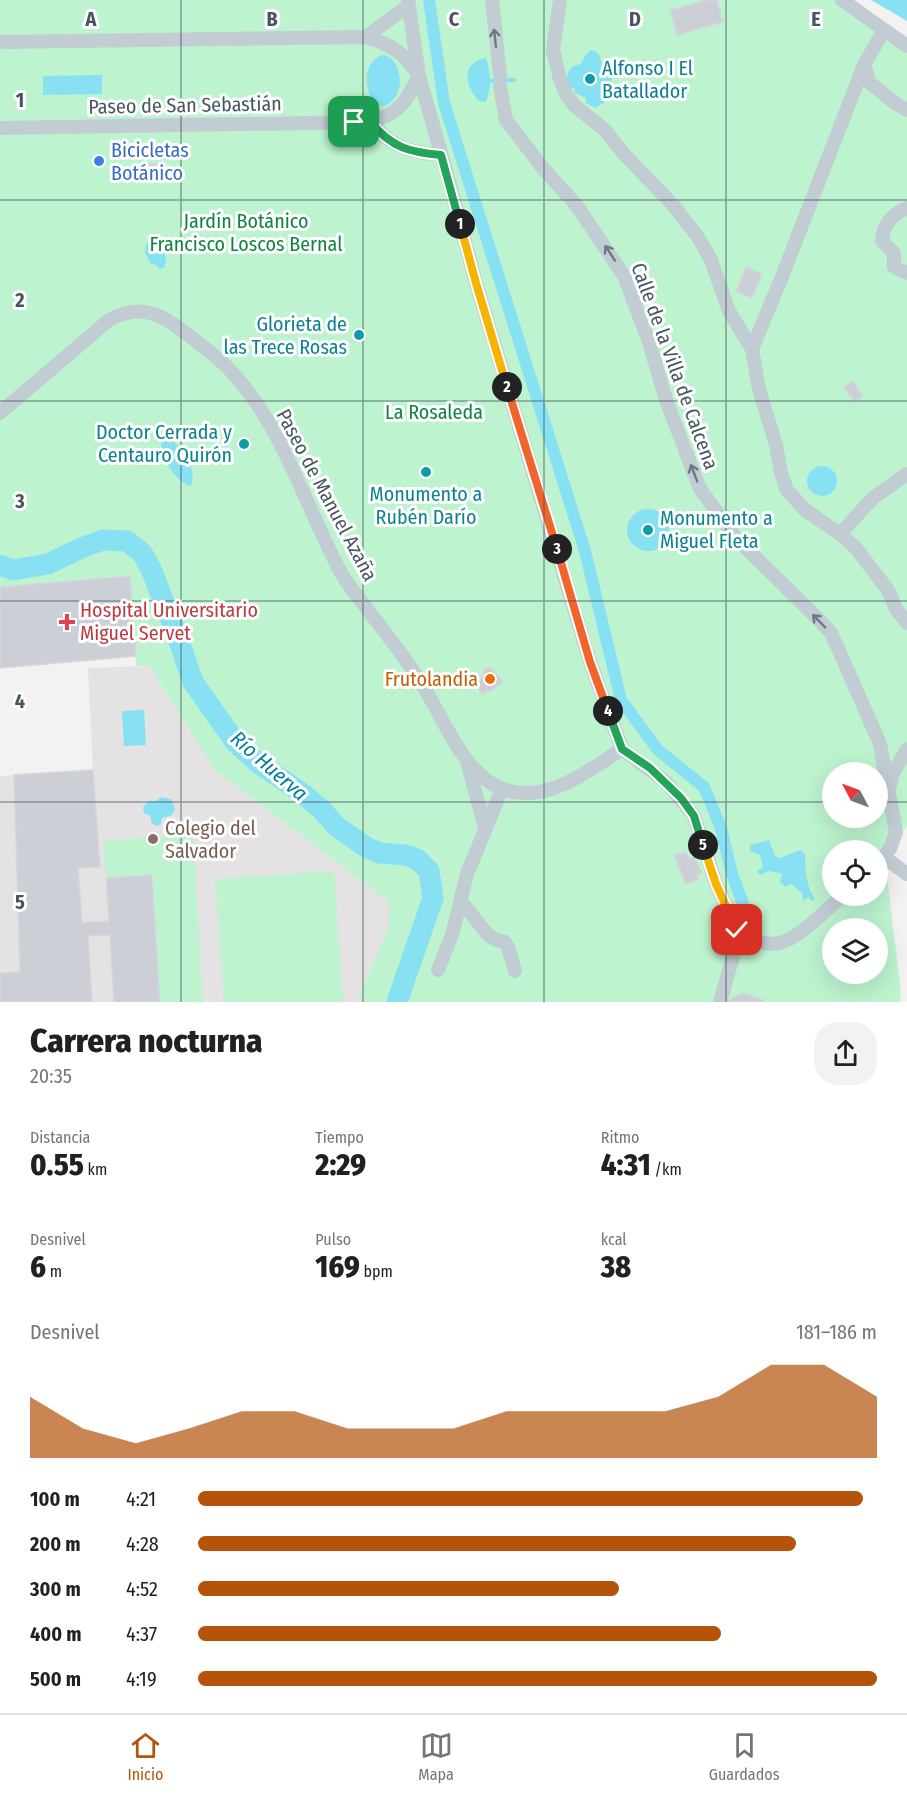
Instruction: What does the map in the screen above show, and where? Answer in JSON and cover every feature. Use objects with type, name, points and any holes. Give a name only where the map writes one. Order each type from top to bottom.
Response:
[{"type":"street","name":"Calle de la Villa de Calcena","points":[[492,0],[506,120],[542,167],[577,206],[624,276],[648,339],[666,400],[700,489],[737,540],[831,633],[880,744],[883,762]]},
{"type":"street","points":[[560,0],[553,50],[566,94],[583,114],[605,130],[622,153],[673,205],[698,237],[711,260],[729,311],[752,349],[759,389],[788,490],[805,510],[840,534],[869,564],[888,590],[896,609],[907,623]]},
{"type":"street","points":[[842,0],[907,46]]},
{"type":"street","points":[[366,37],[408,2]]},
{"type":"street","points":[[408,2],[418,76],[476,283],[590,662],[622,749],[666,782],[694,816],[716,884],[739,936],[720,1002]]},
{"type":"street","points":[[752,349],[864,66],[884,30]]},
{"type":"street","points":[[0,42],[366,37],[399,51],[407,58],[418,76]]},
{"type":"street","points":[[864,66],[870,83],[895,104],[907,110]]},
{"type":"street","name":"Paseo de San Sebastián","points":[[0,128],[370,122],[393,114],[408,97],[418,76]]},
{"type":"street","points":[[370,122],[395,145],[407,151],[441,155]]},
{"type":"street","points":[[901,273],[894,253],[879,236],[891,218],[907,208]]},
{"type":"street","name":"Paseo de Manuel Azaña","points":[[0,412],[100,326],[118,315],[124,312],[143,311],[164,318],[228,367],[250,392],[309,502],[341,573],[422,684],[467,763],[479,775],[502,789],[515,793],[545,790],[572,780],[622,749]]},
{"type":"street","points":[[738,328],[761,327]]},
{"type":"street","points":[[840,534],[873,498],[907,474]]},
{"type":"street","points":[[880,744],[893,748],[907,747]]},
{"type":"street","points":[[888,791],[893,773],[907,747]]},
{"type":"street","points":[[467,763],[485,828]]},
{"type":"street","points":[[438,970],[452,935],[467,874],[502,789]]},
{"type":"street","name":"Calle de la Villa de Calcena","points":[[888,791],[902,832]]},
{"type":"street","points":[[888,851],[902,832]]},
{"type":"street","points":[[888,864],[907,874]]},
{"type":"street","points":[[461,901],[492,939],[505,942],[515,971]]},
{"type":"street","points":[[739,936],[770,944],[787,941],[830,906]]},
{"type":"shaded area","name":"Colegio del Salvador","points":[[150,666],[214,769],[389,902],[389,927],[361,991],[361,1002],[0,1002],[0,776],[93,770],[88,668]]},
{"type":"green space","points":[[0,0],[837,0],[907,49],[907,826],[888,848],[888,840],[822,840],[822,906],[888,906],[888,886],[901,992],[900,1002],[361,1002],[361,991],[389,927],[389,902],[214,769],[150,666],[136,666],[130,576],[0,587]]},
{"type":"green space","points":[[193,835],[203,1002],[160,1002],[152,876],[106,878],[103,840]]},
{"type":"green space","points":[[334,871],[343,1002],[224,1002],[215,879]]},
{"type":"water","points":[[871,0],[907,0],[907,21]]},
{"type":"water","points":[[592,50],[598,53],[603,66],[612,74],[604,103],[595,108],[586,103],[586,98],[575,93],[575,89],[567,82],[568,73],[572,67],[580,64]]},
{"type":"water","points":[[382,55],[394,61],[400,77],[396,96],[390,103],[383,106],[371,98],[367,85],[371,63]]},
{"type":"water","points":[[486,58],[490,80],[486,102],[479,101],[474,95],[467,76],[472,64]]},
{"type":"water","points":[[102,75],[102,94],[43,95],[43,76]]},
{"type":"water","points":[[154,237],[164,237],[168,241],[164,249],[166,262],[164,268],[159,269],[157,265],[151,264],[145,253],[146,244]]},
{"type":"water","points":[[166,437],[182,450],[190,464],[193,477],[192,484],[189,486],[178,478],[165,460],[161,439]]},
{"type":"water","points":[[822,466],[833,470],[837,481],[833,492],[822,496],[811,492],[807,481],[811,470]]},
{"type":"water","points":[[648,509],[656,510],[663,515],[668,522],[668,538],[663,545],[656,550],[648,551],[640,550],[633,545],[628,538],[627,530],[628,522],[633,515],[640,510]]},
{"type":"water","points":[[144,710],[146,745],[124,746],[122,711]]},
{"type":"water","points":[[161,797],[171,799],[175,809],[172,815],[162,818],[161,824],[156,826],[151,822],[151,817],[144,813],[143,807],[148,801],[156,801]]},
{"type":"water","points":[[769,840],[775,856],[779,858],[800,850],[805,854],[808,883],[815,898],[812,901],[808,897],[803,901],[802,893],[791,884],[786,887],[780,882],[782,874],[769,871],[761,875],[758,873],[758,870],[763,868],[760,855],[750,851],[750,845]]},
{"type":"building","points":[[706,0],[717,0],[723,22],[677,35],[670,10]]},
{"type":"building","points":[[136,164],[163,164],[164,179],[136,179]]},
{"type":"building","points":[[746,267],[762,274],[752,298],[736,291]]},
{"type":"building","points":[[852,381],[863,396],[855,402],[844,387]]},
{"type":"building","name":"Hospital Universitario Miguel Servet","points":[[130,576],[136,656],[0,668],[0,587]]},
{"type":"building","name":"Frutolandia","points":[[491,668],[503,682],[482,694],[474,683],[481,679],[485,669]]},
{"type":"building","points":[[93,770],[100,867],[78,868],[82,923],[109,921],[106,878],[152,875],[160,1002],[114,1002],[110,935],[88,936],[92,1002],[0,1002],[0,973],[20,972],[14,775]]},
{"type":"building","points":[[686,852],[689,859],[694,857],[702,873],[697,875],[699,880],[686,884],[674,855]]},
{"type":"building","points":[[743,993],[764,1000],[764,1002],[729,1002],[730,999]]},
{"type":"waterway","points":[[429,0],[444,103],[585,551],[621,700],[658,750],[704,787],[721,828],[732,874],[750,922]]},
{"type":"waterway","name":"Calle de la Villa de Calcena","points":[[488,81],[514,80]]},
{"type":"waterway","name":"Río Huerva","points":[[0,565],[13,570],[48,564],[103,540],[127,541],[142,553],[151,569],[193,682],[236,743],[257,762],[303,794],[337,827],[366,847],[379,853],[405,855],[417,859],[429,871],[433,898],[397,1002]]},
{"type":"place","name":"Alfonso I El Batallador","points":[[590,79]]},
{"type":"place","name":"Bicicletas Botánico","points":[[99,161]]},
{"type":"place","name":"Glorieta de las Trece Rosas","points":[[359,335]]},
{"type":"place","name":"Doctor Cerrada y Centauro Quirón","points":[[244,444]]},
{"type":"place","name":"Monumento a Rubén Darío","points":[[426,472]]},
{"type":"place","name":"Monumento a Miguel Fleta","points":[[648,530]]},
{"type":"place","name":"Hospital Universitario Miguel Servet","points":[[67,622]]},
{"type":"place","name":"Frutolandia","points":[[490,679]]},
{"type":"place","name":"Colegio del Salvador","points":[[153,839]]},
{"type":"route","points":[[354,122],[370,122],[386,139],[407,151],[441,155],[476,283],[590,662],[622,749],[666,782],[694,816],[716,884],[737,930]]},
{"type":"park label","name":"Jardín Botánico Francisco Loscos Bernal","points":[[246,232]]},
{"type":"park label","name":"La Rosaleda","points":[[434,412]]}]
